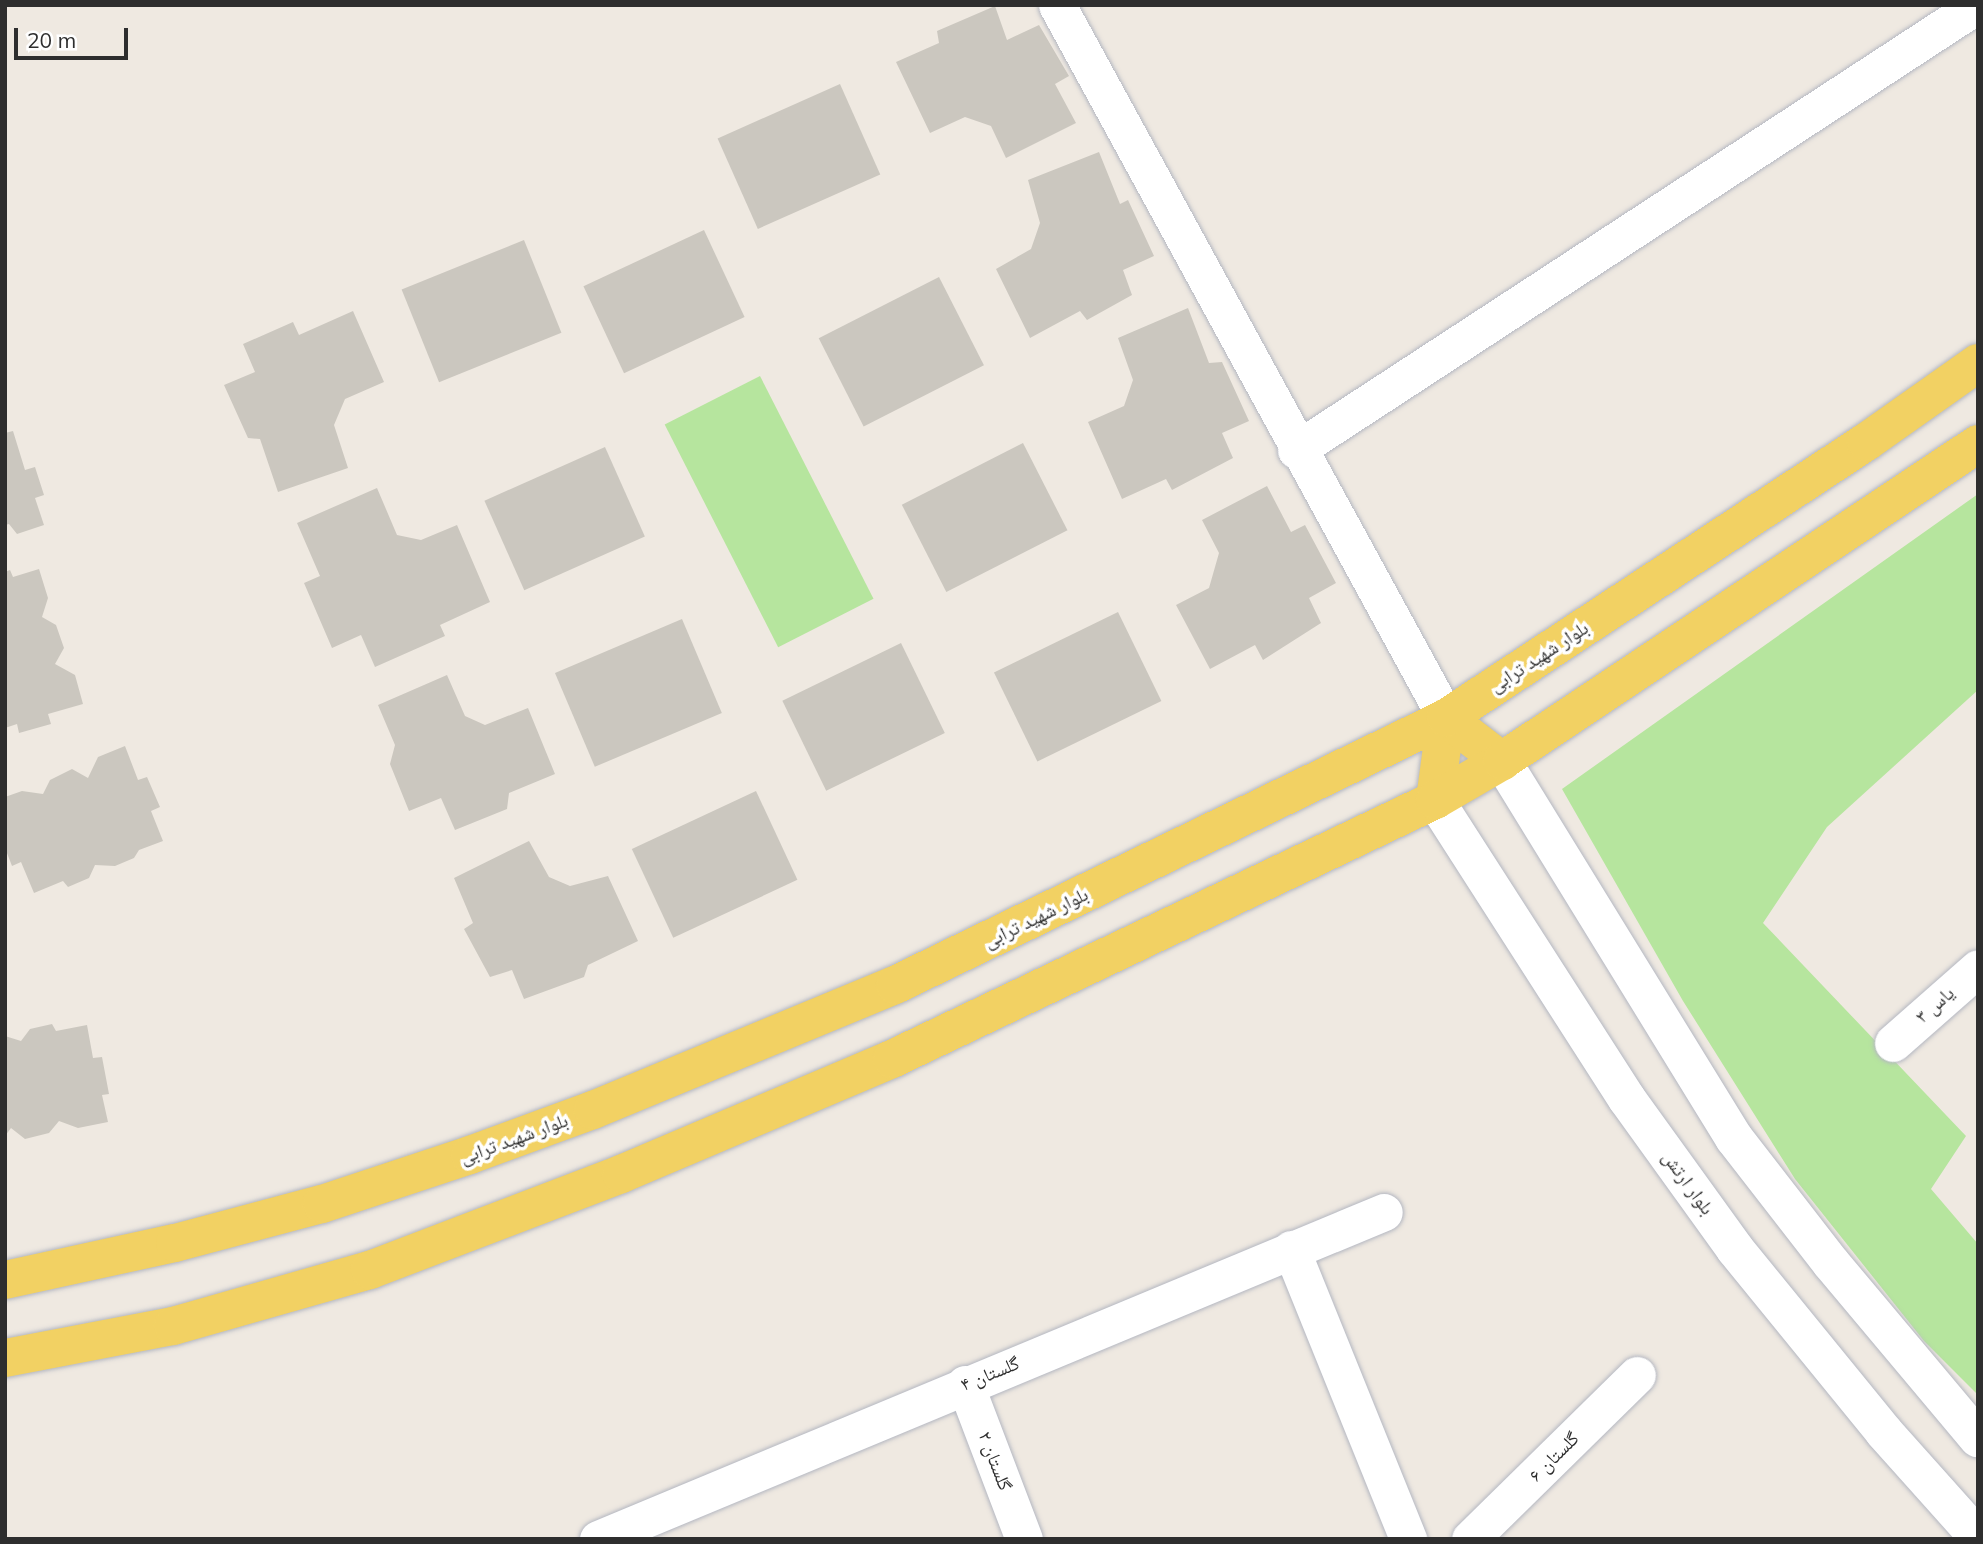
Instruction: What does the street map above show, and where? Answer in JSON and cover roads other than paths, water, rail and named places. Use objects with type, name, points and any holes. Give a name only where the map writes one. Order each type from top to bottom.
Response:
[{"type":"main road","name":"بلوار شهید ترابی","points":[[5,1280],[174,1243],[322,1204],[593,1111],[895,985],[1446,718],[1866,442],[1978,363]]},
{"type":"main road","points":[[5,1357],[173,1326],[370,1270],[621,1174],[892,1059],[1435,800],[1502,761],[1978,444]]},
{"type":"main road","points":[[1435,800],[1446,718],[1502,761],[1734,1138],[1831,1263],[1978,1438]]},
{"type":"main road","name":"بلوار ارتش","points":[[1435,800],[1627,1099],[1735,1249],[1884,1432],[1978,1537]]},
{"type":"street","points":[[1057,5],[1296,450],[1446,718]]},
{"type":"street","points":[[1296,450],[1977,5]]},
{"type":"street","name":"یاس ۳","points":[[1893,1043],[1978,968]]},
{"type":"street","name":"گلستان ۴","points":[[598,1539],[965,1384],[1384,1212]]},
{"type":"street","points":[[1292,1250],[1408,1539]]},
{"type":"street","name":"گلستان ۶","points":[[1471,1539],[1637,1375]]},
{"type":"street","name":"گلستان ۲","points":[[965,1384],[1024,1539]]}]
